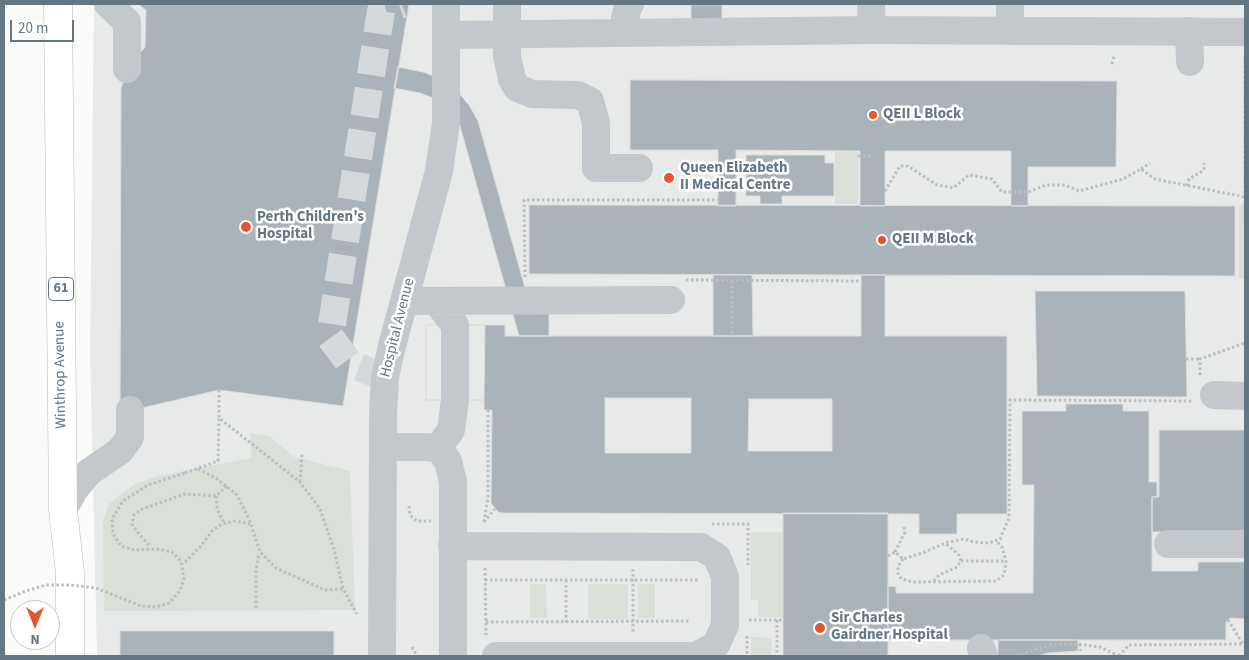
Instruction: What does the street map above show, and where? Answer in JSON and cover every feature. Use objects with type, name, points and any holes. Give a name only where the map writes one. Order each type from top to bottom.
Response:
[{"type":"main road","name":"Winthrop Avenue","points":[[58,4],[63,510],[70,573],[70,656]]},
{"type":"lane","points":[[108,4],[127,22],[127,69]]},
{"type":"lane","name":"Hospital Avenue","points":[[382,656],[383,415],[385,377],[440,171],[446,123],[446,4]]},
{"type":"lane","points":[[507,4],[507,56],[512,79],[517,88],[532,94],[578,95],[590,101],[596,123],[596,168],[639,168]]},
{"type":"lane","points":[[625,33],[625,19],[630,4]]},
{"type":"lane","points":[[1010,4],[1010,31]]},
{"type":"lane","points":[[446,35],[625,33],[872,17],[1010,31],[1245,32]]},
{"type":"lane","points":[[1189,32],[1190,62]]},
{"type":"lane","points":[[404,301],[672,300]]},
{"type":"lane","points":[[436,301],[455,325],[455,400],[451,430],[438,448]]},
{"type":"lane","points":[[1207,398],[1245,396]]},
{"type":"lane","points":[[63,510],[74,490],[89,472],[120,451],[130,437],[130,410]]},
{"type":"lane","points":[[383,447],[438,448]]},
{"type":"lane","points":[[438,448],[448,461],[453,482],[453,656],[484,656]]},
{"type":"lane","points":[[1168,544],[1245,544]]},
{"type":"lane","points":[[452,546],[701,547],[717,557],[725,577],[725,625],[716,645],[696,656],[496,656]]},
{"type":"path","points":[[1245,52],[1245,223]]},
{"type":"path","points":[[858,156],[872,156]]},
{"type":"path","points":[[885,191],[900,166],[908,166],[937,185],[953,188],[969,175],[992,179],[1002,192],[1028,192],[1046,186],[1065,186],[1079,191],[1123,179],[1150,163]]},
{"type":"path","points":[[1187,186],[1189,179],[1204,170],[1204,164]]},
{"type":"path","points":[[1141,169],[1155,179],[1245,197]]},
{"type":"path","points":[[525,280],[524,200],[718,200]]},
{"type":"path","points":[[732,280],[732,336]]},
{"type":"path","points":[[1186,359],[1200,359]]},
{"type":"path","points":[[4,600],[46,585],[70,585],[96,588],[141,606],[156,607],[169,603],[180,591],[184,578],[181,561],[172,552],[157,549],[134,550],[121,546],[114,534],[112,519],[122,500],[148,485],[218,461],[219,390]]},
{"type":"path","points":[[996,541],[1002,547],[1006,561],[1004,575],[996,581],[912,582],[902,579],[898,575],[898,566],[902,559],[964,539],[989,543],[1000,539],[1009,518],[1010,400],[1207,398]]},
{"type":"path","points":[[488,410],[488,497],[484,523],[495,509]]},
{"type":"path","points":[[219,418],[300,482],[320,509],[334,549],[343,589],[362,623]]},
{"type":"path","points":[[300,482],[302,453]]},
{"type":"path","points":[[198,469],[216,478],[238,494],[260,552],[276,568],[325,590],[343,589]]},
{"type":"path","points":[[149,544],[132,524],[134,516],[142,509],[185,494],[216,496],[227,486]]},
{"type":"path","points":[[216,496],[217,509],[224,523]]},
{"type":"path","points":[[185,562],[201,546],[212,531],[224,523],[235,521],[250,524]]},
{"type":"path","points":[[888,556],[895,552],[905,532],[904,525]]},
{"type":"path","points":[[945,544],[959,555],[961,561]]},
{"type":"path","points":[[633,546],[633,656]]},
{"type":"path","points":[[256,608],[256,570],[260,552]]},
{"type":"path","points":[[895,552],[902,559]]},
{"type":"path","points":[[961,561],[1006,561]]},
{"type":"path","points":[[933,582],[939,575],[957,567],[961,561]]},
{"type":"path","points":[[485,580],[700,580]]},
{"type":"path","points":[[566,580],[566,622]]},
{"type":"path","points":[[747,620],[783,620]]},
{"type":"path","points":[[777,620],[777,656]]},
{"type":"path","points":[[1228,620],[1244,644]]},
{"type":"path","points":[[486,622],[691,621]]},
{"type":"path","points":[[1016,656],[1054,644],[1080,644],[1100,647],[1119,656],[1129,645],[1244,644]]},
{"type":"path","points":[[1080,644],[1080,651]]},
{"type":"path","points":[[412,647],[417,656]]},
{"type":"shaded area","name":"Queen Elizabeth II Medical Centre","points":[[94,4],[1245,4],[1245,656],[97,656],[90,352]]},
{"type":"shaded area","points":[[835,152],[858,152],[858,204],[835,204]]},
{"type":"shaded area","points":[[1245,203],[1245,279],[1239,279],[1239,206]]},
{"type":"shaded area","points":[[250,433],[269,436],[294,457],[350,471],[355,610],[104,611],[103,520],[109,504],[135,484],[158,476],[251,458]]},
{"type":"shaded area","points":[[751,532],[784,532],[784,617],[758,617],[758,600],[751,600]]},
{"type":"shaded area","points":[[530,584],[546,584],[547,618],[530,618]]},
{"type":"shaded area","points":[[588,584],[628,584],[628,619],[588,619]]},
{"type":"shaded area","points":[[638,584],[655,584],[655,618],[638,618]]},
{"type":"shaded area","points":[[751,637],[772,638],[771,656],[751,656]]},
{"type":"building","name":"Perth Children's Hospital","points":[[138,4],[409,4],[343,406],[219,390],[120,413],[121,89],[127,69],[145,47],[146,10]]},
{"type":"building","points":[[691,5],[722,5],[722,23],[691,23]]},
{"type":"building","points":[[398,67],[423,72],[441,79],[457,91],[469,105],[478,121],[527,295],[549,311],[549,336],[519,336],[460,126],[436,99],[420,93],[394,88]]},
{"type":"building","name":"QEII L Block","points":[[630,80],[1117,81],[1116,167],[1028,167],[1028,206],[1011,206],[1011,151],[885,151],[885,206],[860,206],[860,151],[736,150],[736,206],[718,206],[718,150],[630,150]]},
{"type":"building","points":[[746,155],[825,155],[825,163],[834,163],[834,196],[782,196],[782,204],[760,204],[760,196],[746,196]]},
{"type":"building","name":"QEII M Block","points":[[529,205],[1235,206],[1235,276],[529,274]]},
{"type":"building","points":[[713,275],[752,275],[753,336],[713,336]]},
{"type":"building","points":[[861,275],[885,275],[885,336],[1007,336],[1007,514],[957,514],[957,534],[919,534],[919,514],[503,513],[498,512],[491,503],[492,410],[484,410],[484,400],[426,400],[426,325],[505,325],[505,336],[861,336]],"holes":[[[605,398],[691,398],[691,453],[605,453]],[[749,399],[832,399],[832,451],[748,451]]]},
{"type":"building","points":[[1035,291],[1185,291],[1187,397],[1037,396]]},
{"type":"building","points":[[426,325],[485,325],[484,400],[426,400]]},
{"type":"building","points":[[1066,404],[1123,404],[1123,411],[1149,411],[1149,482],[1157,482],[1157,497],[1152,497],[1152,571],[1198,571],[1198,562],[1245,562],[1245,619],[1230,618],[1226,622],[1226,640],[888,640],[888,586],[896,587],[896,593],[1033,593],[1034,485],[1022,485],[1022,411],[1066,411]]},
{"type":"building","points":[[1159,430],[1245,430],[1245,532],[1152,532],[1152,497],[1159,497]]},
{"type":"building","points":[[783,513],[888,513],[888,656],[783,656]]},
{"type":"building","points":[[120,631],[334,631],[334,656],[120,656]]},
{"type":"building","points":[[998,640],[1078,640],[1078,651],[1048,653],[1038,656],[991,656],[998,654]]},
{"type":"tunnel","points":[[385,377],[350,364],[330,337],[381,11],[402,4]]},
{"type":"place","name":"QEII L Block","points":[[873,115]]},
{"type":"place","name":"Queen Elizabeth II Medical Centre","points":[[669,178]]},
{"type":"place","name":"Perth Children's Hospital","points":[[246,227]]},
{"type":"place","name":"QEII M Block","points":[[882,240]]},
{"type":"place","name":"Sir Charles Gairdner Hospital","points":[[820,628]]}]
